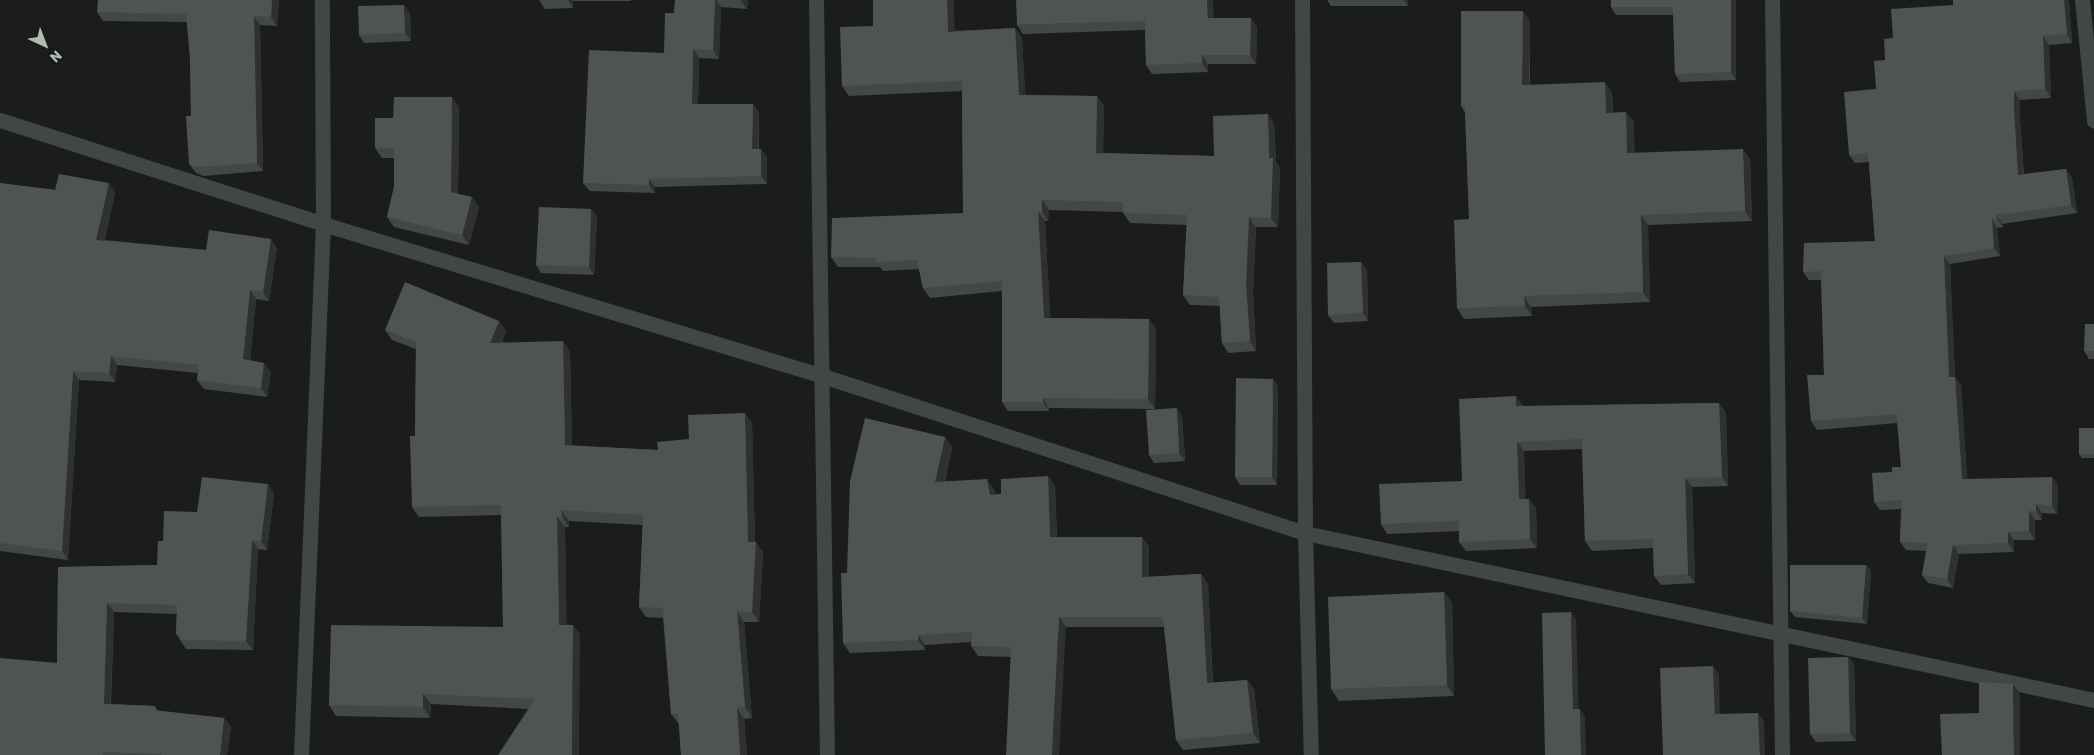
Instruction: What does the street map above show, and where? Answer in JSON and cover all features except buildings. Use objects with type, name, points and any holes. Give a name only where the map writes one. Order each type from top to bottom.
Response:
[{"type":"street","points":[[301,755],[323,224],[322,0]]},
{"type":"street","points":[[816,0],[823,376],[827,755]]},
{"type":"street","points":[[1302,0],[1305,533],[1311,755]]},
{"type":"street","points":[[1772,0],[1782,755]]},
{"type":"street","points":[[2082,0],[2094,120]]},
{"type":"street","points":[[0,120],[323,224],[823,376],[1305,533],[2094,700]]}]
